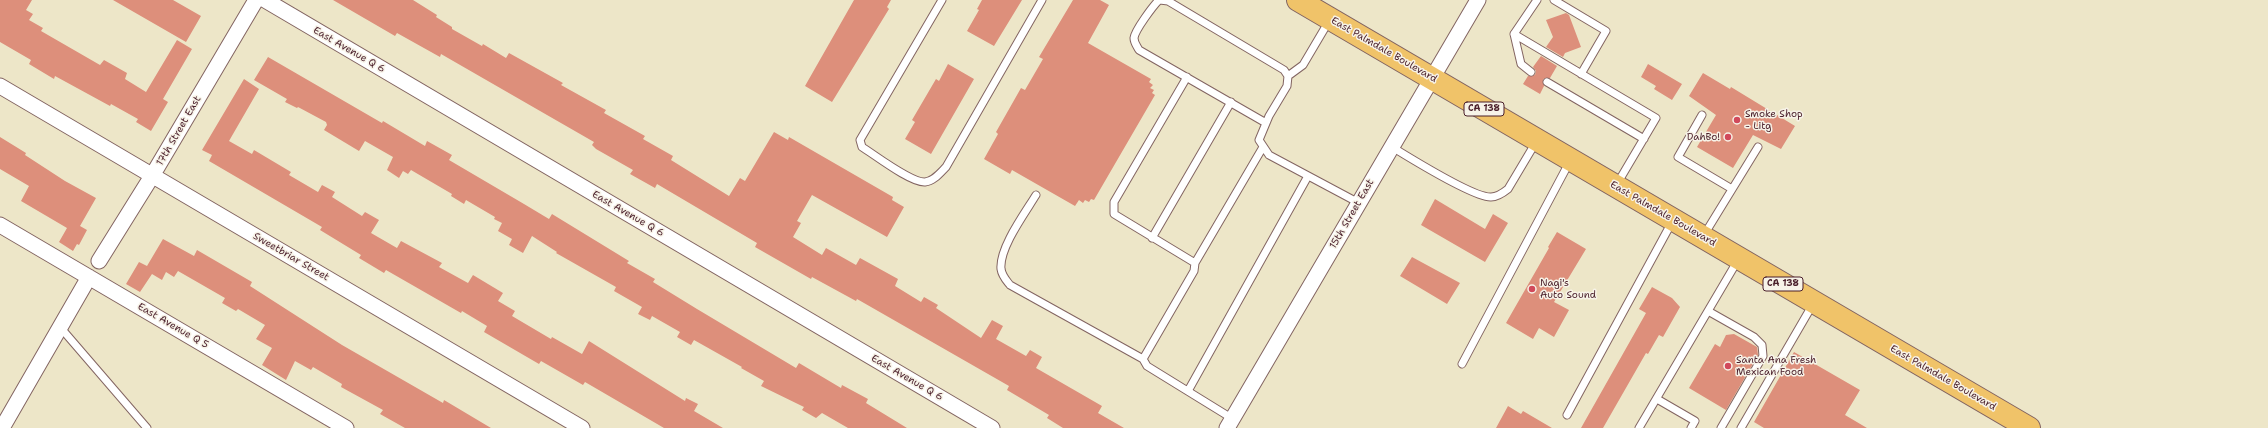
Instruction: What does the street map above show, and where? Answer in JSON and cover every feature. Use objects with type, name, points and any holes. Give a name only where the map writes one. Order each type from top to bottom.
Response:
[{"type":"highway","name":"East Palmdale Boulevard","points":[[1298,0],[2029,428]]},
{"type":"street","name":"17th Street East","points":[[100,261],[256,0]]},
{"type":"street","name":"East Avenue Q 6","points":[[265,0],[992,428]]},
{"type":"street","name":"15th Street East","points":[[1230,423],[1478,0]]},
{"type":"street","name":"Sweetbriar Street","points":[[0,86],[582,428]]},
{"type":"street","name":"East Avenue Q 5","points":[[0,225],[346,428]]},
{"type":"street","points":[[2,428],[89,277]]},
{"type":"lane","points":[[942,0],[860,140],[862,147],[913,179],[924,182],[932,180],[946,168],[1042,0]]},
{"type":"lane","points":[[1266,123],[1139,50],[1134,42],[1134,36],[1154,4],[1160,0],[1168,1],[1284,70],[1288,76],[1287,86],[1266,123],[1259,140],[1269,155],[1359,203]]},
{"type":"lane","points":[[1530,72],[1521,64],[1514,34],[1536,0]]},
{"type":"lane","points":[[1554,0],[1606,31],[1581,74]]},
{"type":"lane","points":[[1288,76],[1303,64],[1330,19]]},
{"type":"lane","points":[[1514,34],[1656,118],[1615,186]]},
{"type":"lane","points":[[1187,77],[1114,202],[1114,214],[1195,263]]},
{"type":"lane","points":[[1547,82],[1644,139]]},
{"type":"lane","points":[[1152,238],[1230,102]]},
{"type":"lane","points":[[1702,115],[1678,157],[1732,189]]},
{"type":"lane","points":[[1392,147],[1469,190],[1491,197],[1502,194],[1508,189],[1537,140]]},
{"type":"lane","points":[[1703,237],[1758,146]]},
{"type":"lane","points":[[1143,359],[1194,271],[1195,263],[1263,147]]},
{"type":"lane","points":[[1462,364],[1571,160]]},
{"type":"lane","points":[[1188,391],[1308,176]]},
{"type":"lane","points":[[1036,195],[1004,254],[1001,270],[1004,278],[1010,285],[1143,359],[1147,366],[1188,391],[1230,423]]},
{"type":"lane","points":[[1567,415],[1673,220]]},
{"type":"lane","points":[[1640,428],[1739,258]]},
{"type":"lane","points":[[1741,428],[1814,302]]},
{"type":"lane","points":[[1708,311],[1754,336],[1762,345],[1763,356],[1721,428]]},
{"type":"lane","points":[[60,327],[147,428]]},
{"type":"lane","points":[[1657,399],[1695,421],[1690,428]]},
{"type":"building","points":[[0,0],[32,0],[26,10],[33,14],[29,20],[43,28],[41,31],[100,65],[104,60],[127,73],[125,79],[146,92],[177,40],[192,49],[163,99],[168,102],[151,131],[136,122],[138,119],[111,104],[110,106],[55,76],[54,79],[29,64],[31,60],[0,42]]},
{"type":"building","points":[[113,0],[173,0],[201,16],[186,42]]},
{"type":"building","points":[[333,0],[413,0],[437,15],[436,17],[452,27],[452,29],[482,46],[483,44],[506,58],[509,53],[563,83],[561,85],[606,110],[604,113],[645,136],[643,139],[673,156],[671,160],[729,196],[740,178],[745,181],[774,132],[788,140],[789,137],[893,197],[892,200],[904,207],[887,237],[812,195],[797,221],[801,223],[793,237],[822,255],[826,248],[856,265],[860,258],[898,279],[895,286],[921,302],[924,297],[938,305],[936,308],[981,338],[992,320],[1003,326],[996,339],[1026,356],[1030,350],[1042,357],[1036,368],[1102,406],[1098,413],[1124,428],[1063,428],[1047,418],[1049,415],[1007,390],[1009,386],[857,299],[856,301],[812,277],[811,279],[755,247],[757,243],[657,184],[655,188],[630,174],[633,170],[596,149],[592,145],[594,142],[441,54],[440,57],[397,33],[395,36]]},
{"type":"building","points":[[854,0],[891,0],[887,7],[889,9],[832,102],[805,86]]},
{"type":"building","points":[[982,0],[1022,0],[994,46],[967,31],[979,10],[977,9]]},
{"type":"building","points":[[1073,0],[1100,0],[1109,5],[1088,43],[1151,79],[1149,82],[1153,85],[1150,88],[1154,90],[1152,93],[1155,95],[1094,200],[1091,199],[1089,202],[1085,200],[1083,203],[1079,200],[1075,206],[1012,170],[1010,174],[984,159],[998,134],[996,132],[1021,88],[1025,90],[1043,59],[1039,57]]},
{"type":"building","points":[[1566,13],[1569,15],[1581,47],[1565,53],[1563,57],[1546,47],[1553,37],[1546,20]]},
{"type":"building","points":[[1541,56],[1557,66],[1550,78],[1543,79],[1544,86],[1540,94],[1523,84],[1528,76],[1535,75],[1536,71],[1533,67]]},
{"type":"building","points":[[268,57],[425,146],[427,141],[452,155],[449,160],[549,219],[552,214],[629,261],[627,263],[655,279],[653,282],[697,309],[796,368],[799,363],[841,388],[842,385],[868,399],[866,403],[907,428],[848,428],[822,413],[816,418],[802,410],[804,407],[761,386],[764,381],[741,368],[742,367],[694,340],[691,345],[677,337],[680,332],[652,316],[650,320],[638,314],[642,307],[614,291],[616,287],[556,253],[557,252],[532,236],[523,253],[509,245],[512,239],[498,231],[502,223],[494,219],[495,217],[466,200],[464,204],[451,196],[452,194],[411,170],[408,174],[403,171],[399,178],[387,170],[393,157],[365,141],[359,151],[324,130],[327,125],[326,122],[298,107],[297,108],[285,102],[287,99],[254,80]]},
{"type":"building","points":[[948,64],[974,79],[931,154],[905,139],[915,122],[912,120],[936,79],[939,81]]},
{"type":"building","points":[[1648,64],[1682,84],[1672,100],[1654,89],[1656,86],[1641,77]]},
{"type":"building","points":[[1703,73],[1730,89],[1731,87],[1795,126],[1781,149],[1753,135],[1733,168],[1697,147],[1716,115],[1689,96]]},
{"type":"building","points":[[244,79],[259,89],[229,141],[252,154],[254,150],[291,172],[289,175],[318,192],[322,185],[335,192],[332,197],[362,216],[365,212],[379,220],[371,233],[397,248],[401,241],[442,263],[439,267],[468,283],[473,275],[503,293],[498,301],[515,311],[512,316],[551,339],[552,337],[582,354],[589,341],[685,401],[686,398],[698,404],[694,411],[723,428],[664,428],[585,382],[583,385],[541,361],[539,364],[484,332],[487,326],[462,311],[461,313],[386,270],[384,273],[359,258],[361,255],[320,230],[322,227],[209,161],[212,155],[202,150]]},
{"type":"building","points":[[0,137],[26,153],[25,155],[65,181],[96,198],[80,226],[87,230],[79,245],[77,244],[73,251],[59,242],[67,228],[21,201],[29,186],[0,169]]},
{"type":"building","points":[[1435,199],[1485,229],[1493,214],[1508,223],[1485,262],[1421,225]]},
{"type":"building","points":[[1557,232],[1586,249],[1554,302],[1569,310],[1554,337],[1539,328],[1533,339],[1506,323]]},
{"type":"building","points":[[163,239],[194,256],[197,250],[252,282],[250,286],[342,345],[443,403],[444,400],[491,428],[405,428],[380,414],[383,410],[341,387],[342,384],[313,367],[311,370],[295,361],[286,380],[262,365],[272,348],[256,339],[265,325],[238,309],[236,311],[222,303],[225,298],[178,271],[174,277],[166,272],[162,280],[152,274],[140,292],[126,284],[139,262],[147,266]]},
{"type":"building","points":[[1412,257],[1460,283],[1447,304],[1400,276]]},
{"type":"building","points":[[1652,287],[1672,298],[1680,307],[1663,337],[1659,335],[1648,354],[1646,353],[1603,428],[1581,428],[1646,313],[1639,309]]},
{"type":"building","name":"Santa Ana Fresh Mexican Food","points":[[1734,334],[1757,347],[1758,355],[1726,410],[1689,388],[1715,344],[1720,347],[1726,335]]},
{"type":"building","points":[[1794,352],[1860,390],[1845,415],[1867,428],[1764,428],[1754,422]]},
{"type":"building","points":[[1508,406],[1521,414],[1523,411],[1552,428],[1496,428]]},
{"type":"place","name":"Smoke Shop - Litg","points":[[1737,120]]},
{"type":"place","name":"DahBo!","points":[[1728,137]]},
{"type":"place","name":"Nagi's Auto Sound","points":[[1532,289]]},
{"type":"place","name":"Santa Ana Fresh Mexican Food","points":[[1728,366]]}]
